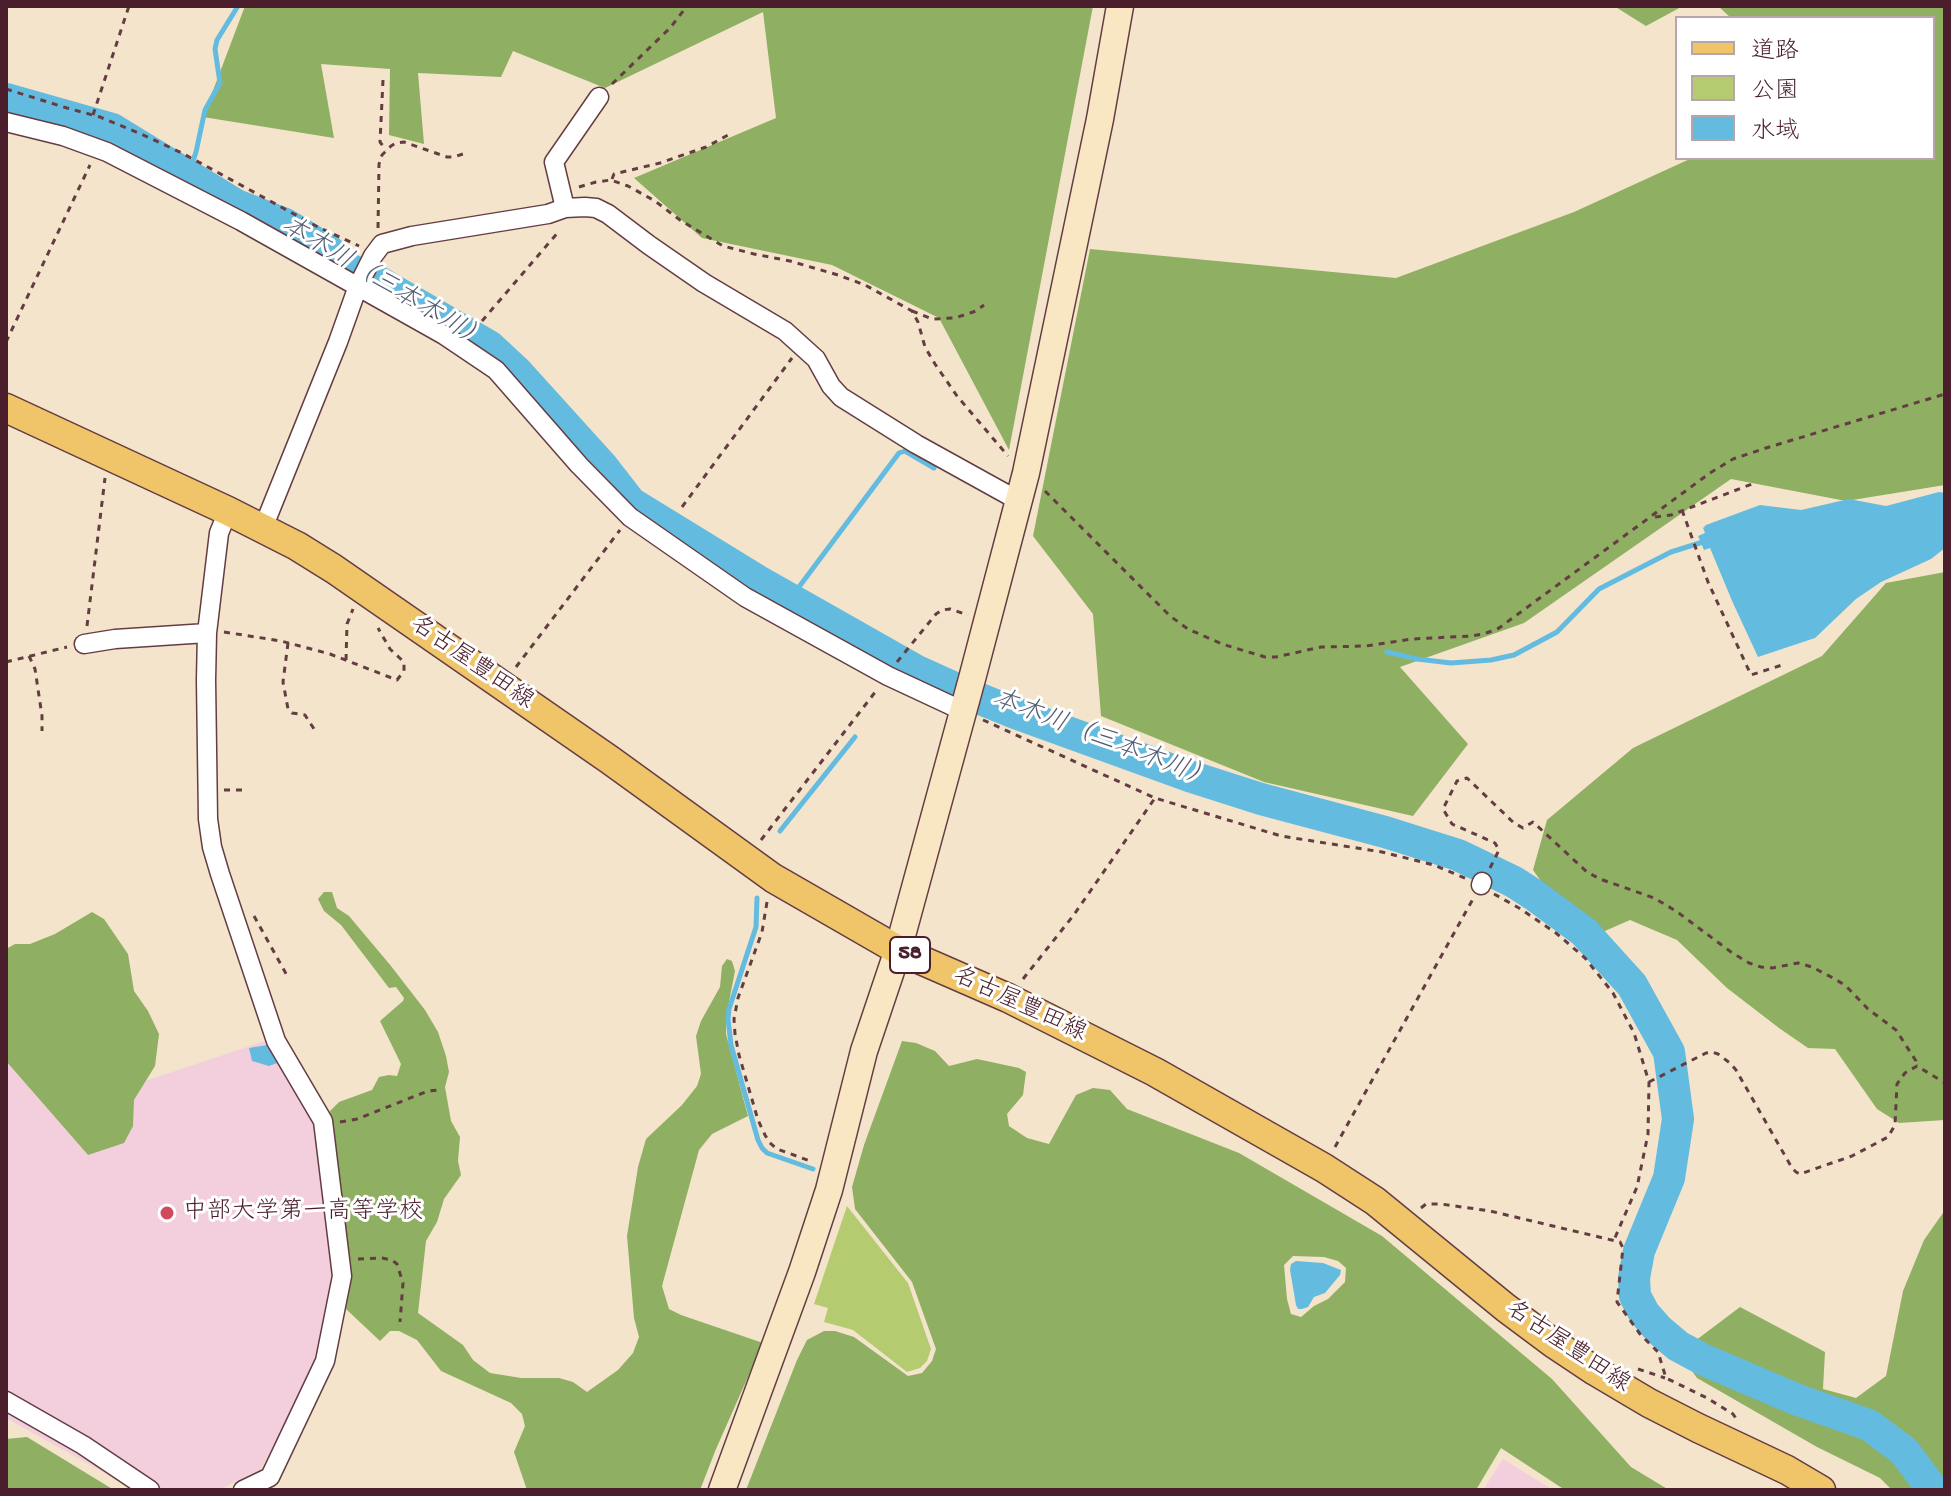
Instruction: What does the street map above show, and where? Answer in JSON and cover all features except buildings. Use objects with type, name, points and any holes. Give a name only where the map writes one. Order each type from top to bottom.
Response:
[{"type":"main road","name":"名古屋豊田線","points":[[6,408],[228,511],[310,554],[610,760],[778,881],[898,950],[1008,998],[1155,1072],[1324,1168],[1375,1201],[1553,1343],[1649,1403],[1787,1470],[1821,1490]]},
{"type":"street","points":[[722,1490],[802,1272],[834,1169],[864,1051],[898,950],[964,710],[1026,473],[1100,119],[1120,6]]},
{"type":"street","points":[[563,201],[554,162],[599,97]]},
{"type":"street","points":[[6,122],[63,136],[128,162],[473,352],[496,370],[579,465],[630,517],[745,597],[888,676],[964,710]]},
{"type":"street","points":[[263,528],[358,286],[377,251],[412,236],[548,214],[563,201]]},
{"type":"street","points":[[563,201],[596,208],[608,214],[704,283],[785,331],[816,359],[841,397],[916,444],[1019,501]]},
{"type":"street","points":[[228,511],[219,533],[208,632],[208,819],[212,847],[276,1041],[323,1124],[342,1276],[325,1361],[270,1477],[243,1490]]},
{"type":"street","points":[[84,644],[208,632]]},
{"type":"street","points":[[6,1401],[83,1445],[150,1490]]},
{"type":"path","points":[[93,115],[129,6]]},
{"type":"path","points":[[599,97],[670,28],[687,6]]},
{"type":"path","points":[[383,80],[380,142],[386,151]]},
{"type":"path","points":[[6,89],[93,115],[141,134],[316,226],[377,251],[379,164],[382,155],[396,143],[404,142],[447,157],[466,153]]},
{"type":"path","points":[[611,180],[614,174],[660,163],[706,147],[730,134]]},
{"type":"path","points":[[6,342],[98,149]]},
{"type":"path","points":[[482,321],[567,221],[563,201],[582,186],[611,180],[641,192],[723,246],[838,275],[932,319],[955,318],[984,305]]},
{"type":"path","points":[[912,311],[925,347],[957,396],[1005,452],[1170,616],[1188,629],[1211,639],[1265,657],[1321,647],[1366,646],[1484,634],[1522,613],[1733,459],[1945,394]]},
{"type":"path","points":[[682,507],[802,346]]},
{"type":"path","points":[[6,662],[84,644],[108,455]]},
{"type":"path","points":[[1652,517],[1671,515],[1752,484]]},
{"type":"path","points":[[1682,510],[1708,582],[1751,675],[1785,664]]},
{"type":"path","points":[[502,685],[630,517]]},
{"type":"path","points":[[208,632],[247,634],[288,643],[330,654],[397,680],[404,671],[404,662],[390,649],[379,632],[373,597],[349,616],[346,660]]},
{"type":"path","points":[[906,648],[942,610],[950,609],[987,621]]},
{"type":"path","points":[[288,643],[283,682],[288,709],[292,713],[305,715],[314,729]]},
{"type":"path","points":[[29,656],[35,669],[42,731]]},
{"type":"path","points":[[747,859],[888,676]]},
{"type":"path","points":[[964,710],[1155,798],[1281,836],[1382,852],[1434,865],[1482,883],[1556,933],[1585,958],[1613,993],[1634,1033],[1649,1082],[1648,1134],[1637,1187],[1614,1240]]},
{"type":"path","points":[[1496,856],[1499,850],[1495,843],[1452,824],[1443,809],[1457,781],[1467,778],[1523,828],[1533,822],[1587,872],[1654,898],[1749,963],[1772,968],[1798,963],[1835,979],[1896,1030],[1917,1066],[1945,1083]]},
{"type":"path","points":[[1008,998],[1073,916],[1155,798]]},
{"type":"path","points":[[778,881],[769,896],[762,932],[738,998],[734,1019],[739,1055],[758,1120],[769,1142],[787,1154],[834,1169]]},
{"type":"path","points":[[1324,1168],[1482,883]]},
{"type":"path","points":[[250,909],[289,979]]},
{"type":"path","points":[[1649,1082],[1706,1053],[1718,1054],[1736,1070],[1792,1168],[1800,1174],[1852,1156],[1888,1137],[1895,1125],[1897,1084],[1905,1073],[1917,1066]]},
{"type":"path","points":[[323,1124],[357,1119],[428,1091],[439,1090]]},
{"type":"path","points":[[1401,1221],[1426,1204],[1441,1204],[1490,1211],[1620,1242],[1623,1248],[1617,1302],[1621,1309],[1658,1352],[1666,1378],[1733,1414],[1745,1430],[1745,1450]]},
{"type":"path","points":[[340,1259],[382,1258],[397,1264],[403,1283],[400,1322]]},
{"type":"shaded area","name":"中部大学第一高等学校","points":[[268,1040],[318,1125],[335,1271],[316,1364],[261,1469],[219,1490],[135,1490],[6,1418],[6,1061],[88,1155],[133,1126],[134,1100],[145,1081]]},
{"type":"shaded area","points":[[1503,1459],[1553,1490],[1483,1490]]},
{"type":"green space","points":[[245,6],[1093,6],[1009,450],[939,318],[832,265],[702,238],[634,178],[776,118],[763,12],[605,88],[513,51],[501,77],[418,73],[424,144],[389,135],[390,69],[321,64],[334,138],[203,117]]},
{"type":"green space","points":[[1614,6],[1683,6],[1646,26]]},
{"type":"green space","points":[[1718,6],[1945,6],[1945,485],[1846,501],[1731,479],[1524,623],[1400,667],[1468,744],[1413,816],[1264,782],[1101,716],[1093,614],[1033,536],[1090,249],[1396,278],[1574,212],[1688,160],[1935,160],[1935,16],[1729,16]]},
{"type":"green space","points":[[1945,572],[1945,1120],[1899,1123],[1877,1109],[1835,1049],[1808,1048],[1779,1028],[1727,988],[1677,940],[1630,920],[1598,934],[1550,894],[1533,870],[1547,820],[1633,748],[1822,656],[1886,583]]},
{"type":"green space","points":[[324,892],[332,892],[337,908],[349,916],[425,1010],[438,1032],[446,1056],[449,1072],[445,1087],[451,1121],[460,1137],[458,1161],[461,1175],[444,1199],[437,1222],[426,1241],[418,1313],[463,1345],[473,1360],[490,1373],[521,1378],[559,1378],[573,1382],[587,1392],[618,1370],[633,1353],[639,1337],[634,1318],[627,1236],[638,1167],[646,1139],[697,1086],[701,1074],[696,1036],[720,987],[722,966],[727,959],[732,961],[735,971],[726,1017],[726,1034],[748,1116],[712,1134],[699,1150],[662,1286],[669,1309],[763,1343],[700,1490],[527,1490],[514,1452],[525,1426],[522,1414],[511,1403],[441,1371],[417,1340],[399,1331],[390,1331],[380,1341],[346,1309],[349,1277],[330,1111],[339,1102],[372,1090],[379,1077],[397,1076],[401,1064],[380,1021],[404,998],[396,987],[389,988],[341,925],[324,911],[318,899]]},
{"type":"green space","points":[[92,912],[104,919],[128,954],[134,991],[159,1034],[155,1066],[134,1100],[133,1126],[124,1143],[88,1155],[6,1061],[6,949],[55,934]]},
{"type":"green space","points":[[902,1041],[935,1051],[949,1066],[977,1059],[1026,1072],[1023,1095],[1007,1114],[1009,1126],[1027,1138],[1049,1144],[1076,1095],[1093,1088],[1110,1090],[1127,1109],[1239,1153],[1382,1236],[1552,1379],[1631,1467],[1669,1490],[1565,1490],[1501,1448],[1476,1490],[746,1490],[807,1340],[824,1331],[854,1337],[908,1376],[922,1373],[932,1361],[936,1349],[912,1282],[855,1209],[852,1187]],"holes":[[[1293,1256],[1324,1257],[1338,1261],[1346,1268],[1345,1282],[1328,1299],[1301,1317],[1291,1314],[1284,1265]]]},
{"type":"green space","points":[[847,1206],[908,1283],[931,1349],[927,1361],[920,1368],[907,1372],[853,1330],[824,1322],[828,1308],[814,1304]]},
{"type":"green space","points":[[1945,1210],[1945,1490],[1892,1490],[1880,1478],[1817,1447],[1697,1378],[1679,1353],[1740,1307],[1825,1352],[1823,1389],[1856,1398],[1886,1376],[1903,1291],[1924,1240]]},
{"type":"green space","points":[[27,1437],[114,1490],[6,1490],[6,1439]]},
{"type":"water","points":[[1945,493],[1945,548],[1931,559],[1881,582],[1856,599],[1815,638],[1758,657],[1710,548],[1704,550],[1698,536],[1705,533],[1703,528],[1706,525],[1760,505],[1801,510],[1849,499],[1886,506]]},
{"type":"water","points":[[267,1045],[277,1063],[269,1066],[252,1061],[249,1048]]},
{"type":"water","points":[[1296,1261],[1323,1263],[1341,1270],[1325,1293],[1314,1297],[1308,1307],[1302,1309],[1296,1305],[1290,1270],[1291,1264]]},
{"type":"waterway","points":[[188,176],[205,110],[220,83],[215,49],[217,40],[238,6]]},
{"type":"waterway","name":"本木川（三本木川）","points":[[6,99],[112,129],[236,205],[285,224],[329,251],[349,269],[379,282],[489,346],[517,372],[603,467],[631,503],[758,581],[915,670],[1015,713],[1189,776],[1458,855],[1534,895],[1584,932],[1632,985],[1669,1052],[1678,1119],[1669,1178],[1639,1251],[1634,1278],[1635,1296],[1644,1313],[1678,1346],[1704,1360],[1798,1400],[1869,1425],[1904,1451],[1933,1490]]},
{"type":"waterway","points":[[790,599],[899,453],[905,451],[934,468]]},
{"type":"waterway","points":[[1387,652],[1451,663],[1514,655],[1557,632],[1599,589],[1671,552],[1706,541]]},
{"type":"waterway","points":[[780,831],[855,737]]},
{"type":"waterway","points":[[757,898],[756,927],[729,1009],[731,1045],[762,1148],[767,1153],[813,1169]]},
{"type":"place","name":"中部大学第一高等学校","points":[[167,1213]]}]
